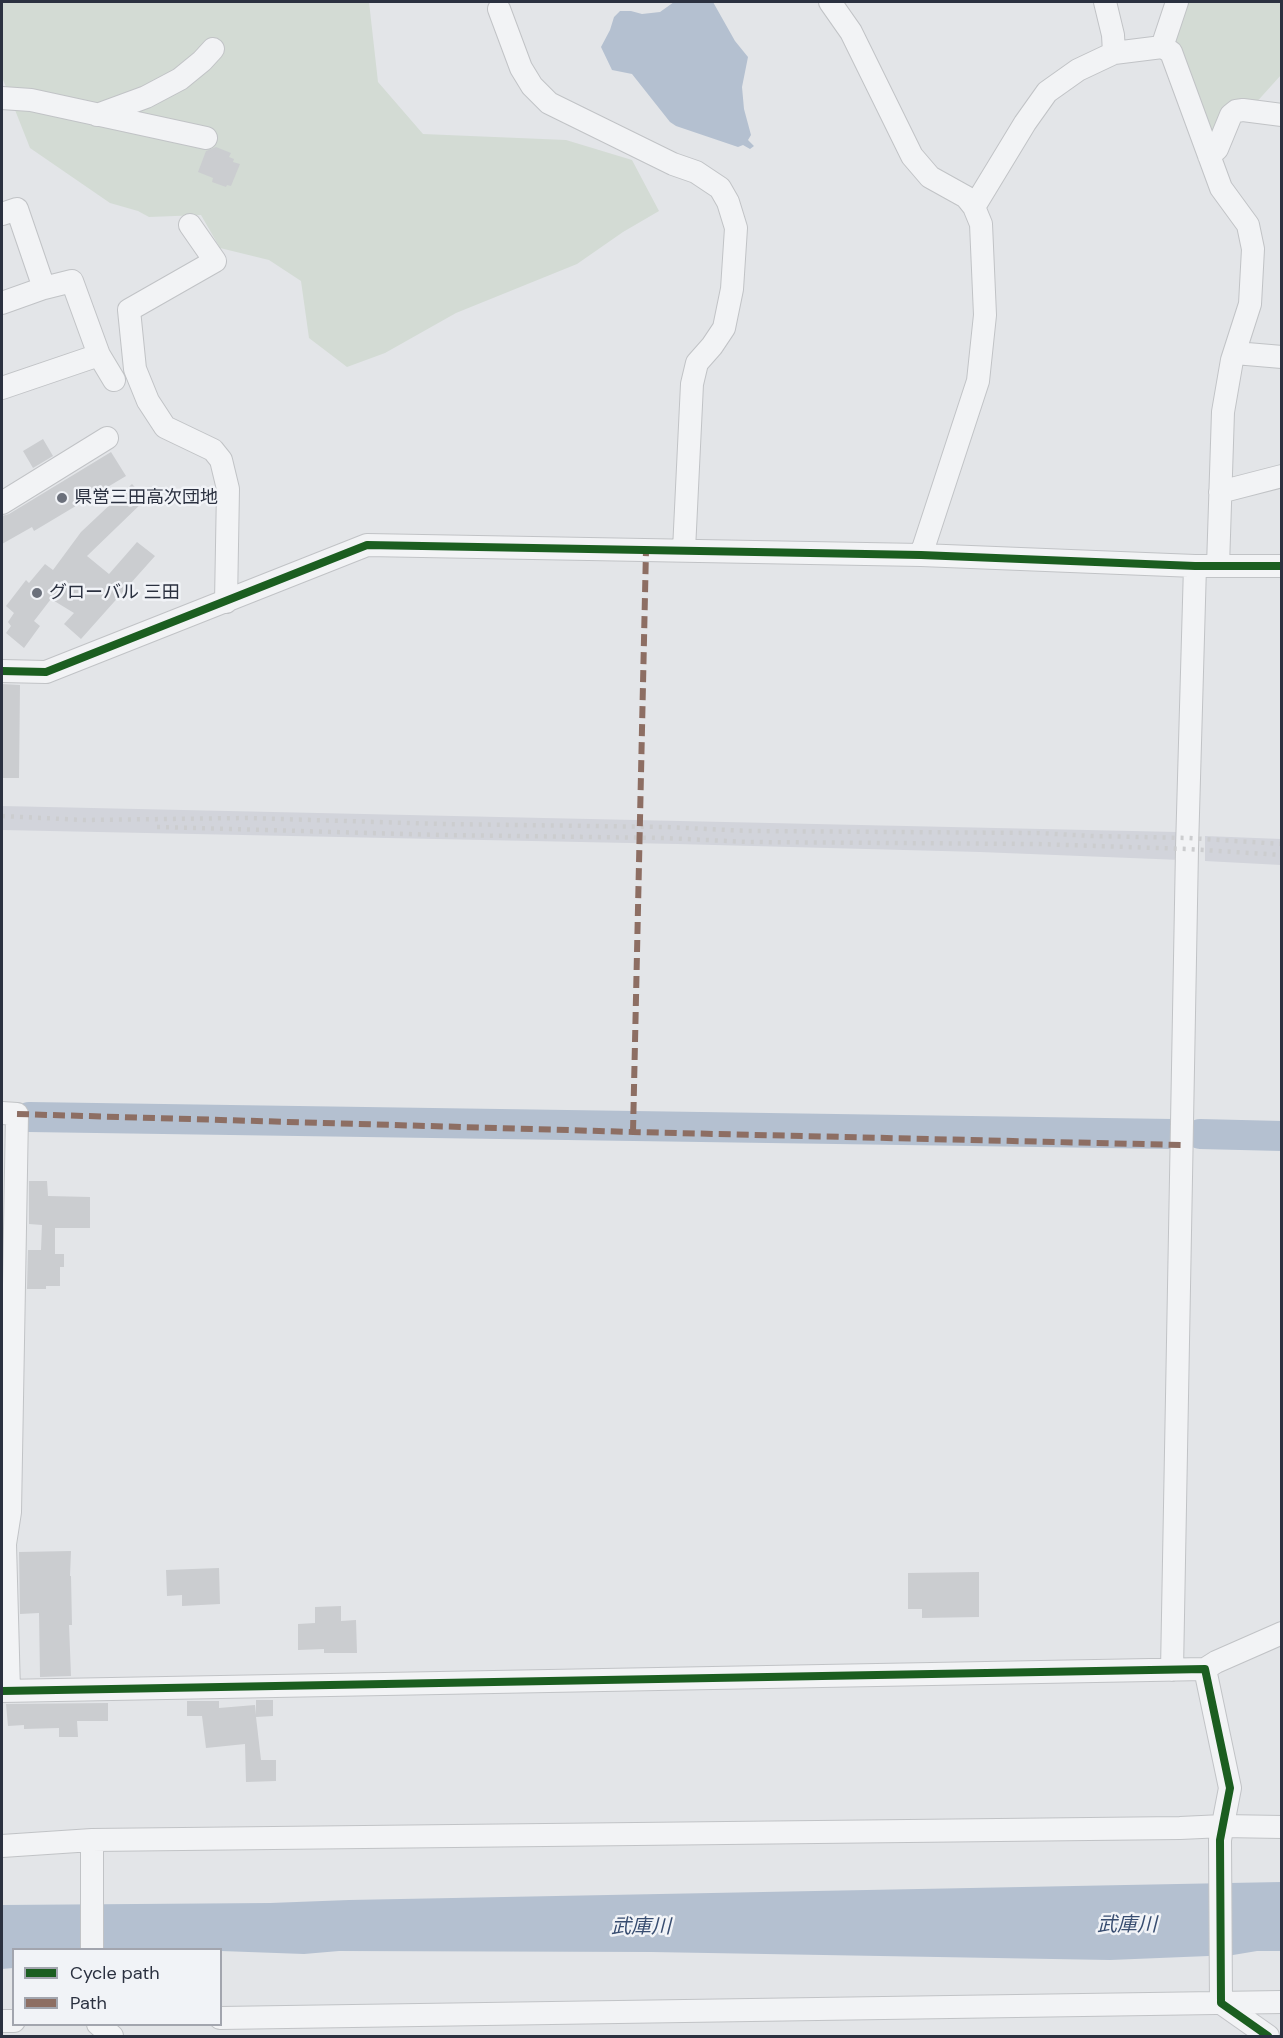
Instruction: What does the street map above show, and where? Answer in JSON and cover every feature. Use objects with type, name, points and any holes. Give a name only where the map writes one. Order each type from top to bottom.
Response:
[{"type":"street","points":[[830,2],[851,32],[912,156],[930,177],[966,197],[974,207],[981,224],[985,315],[978,381],[921,555]]},
{"type":"street","points":[[1105,2],[1113,35],[1114,53]]},
{"type":"street","points":[[1162,47],[1177,2]]},
{"type":"street","points":[[499,9],[521,68],[532,86],[549,103],[674,164],[696,172],[720,188],[728,202],[736,228],[732,290],[724,328],[697,363],[692,384],[684,550]]},
{"type":"street","points":[[974,207],[1025,123],[1047,92],[1077,70],[1114,53],[1162,47],[1171,52],[1221,188],[1248,225],[1253,249],[1250,304],[1235,352],[1223,412],[1218,566]]},
{"type":"street","points":[[98,115],[146,97],[180,79],[213,49]]},
{"type":"street","points":[[2,98],[31,100],[206,138]]},
{"type":"street","points":[[1209,156],[1217,149],[1231,114],[1236,111],[1281,114]]},
{"type":"street","points":[[2,214],[17,209],[44,288]]},
{"type":"street","points":[[190,225],[215,261],[129,310],[135,369],[148,401],[165,427],[213,450],[221,460],[228,489],[226,602]]},
{"type":"street","points":[[2,303],[72,281],[99,355],[114,380]]},
{"type":"street","points":[[1235,352],[1281,357]]},
{"type":"street","points":[[2,388],[99,355]]},
{"type":"street","points":[[2,503],[107,438]]},
{"type":"street","points":[[1220,492],[1281,477]]},
{"type":"street","points":[[2,671],[46,672],[367,545],[921,555],[1194,566],[1281,566]]},
{"type":"street","points":[[1172,1670],[1194,566]]},
{"type":"street","points":[[2,1113],[17,1113],[9,1512],[5,1544],[5,1691],[1205,1669],[1281,1633]]},
{"type":"street","points":[[1205,1669],[1230,1788],[1221,1833],[1221,1998]]},
{"type":"street","points":[[2,1846],[92,1847],[1180,1828],[1221,1833],[1281,1827]]},
{"type":"street","points":[[92,1847],[92,1948]]},
{"type":"street","points":[[1221,1998],[1268,2037]]},
{"type":"street","points":[[222,2018],[1221,1998],[1281,2002]]},
{"type":"street","points":[[99,2026],[112,2037]]},
{"type":"shaded area","points":[[2,2],[369,2],[378,82],[423,134],[566,140],[632,160],[659,211],[623,232],[577,264],[456,313],[385,353],[347,367],[309,338],[301,281],[269,260],[220,248],[201,215],[149,217],[138,211],[110,203],[30,148],[2,77]]},
{"type":"shaded area","points":[[1169,2],[1281,2],[1281,75],[1217,146],[1170,29]]},
{"type":"shaded area","points":[[2,806],[1177,832],[1181,860],[677,844],[2,830]]},
{"type":"shaded area","points":[[1205,836],[1281,839],[1281,865],[1205,861]]},
{"type":"water","points":[[674,2],[713,2],[735,41],[748,57],[742,87],[744,109],[751,135],[748,140],[754,146],[750,149],[676,126],[670,122],[632,74],[612,70],[601,47],[614,17],[620,11],[642,14],[660,12]]},
{"type":"water","name":"武庫川","points":[[1281,1882],[1282,1951],[1110,1960],[651,1952],[339,1951],[304,1954],[222,1951],[222,1948],[12,1948],[12,1968],[2,1969],[2,1905],[270,1903]]},
{"type":"building","points":[[216,147],[231,153],[229,157],[234,159],[233,162],[240,164],[231,186],[226,187],[212,182],[213,178],[198,172],[206,151]]},
{"type":"building","points":[[43,439],[53,456],[33,468],[23,451]]},
{"type":"building","name":"県営三田高次団地","points":[[111,452],[126,476],[34,531],[32,527],[2,544],[2,516],[9,514]]},
{"type":"building","points":[[132,484],[146,499],[87,556],[109,574],[137,542],[155,556],[81,639],[64,624],[74,613],[51,599],[34,621],[40,626],[24,648],[6,633],[11,626],[8,622],[14,613],[6,606],[26,580],[29,583],[45,564],[53,570],[81,532]]},
{"type":"building","points":[[2,684],[20,685],[19,778],[2,778]]},
{"type":"building","points":[[29,1181],[47,1181],[48,1196],[90,1197],[90,1228],[55,1228],[55,1254],[64,1254],[64,1267],[60,1267],[60,1286],[27,1289],[28,1250],[41,1250],[42,1225],[29,1224]]},
{"type":"building","points":[[71,1551],[72,1625],[69,1625],[71,1676],[40,1677],[39,1613],[20,1614],[19,1552]]},
{"type":"building","points":[[219,1568],[220,1604],[182,1606],[182,1595],[167,1596],[166,1570]]},
{"type":"building","points":[[979,1572],[979,1617],[922,1618],[922,1609],[908,1609],[908,1573]]},
{"type":"building","points":[[341,1606],[341,1621],[356,1620],[357,1653],[324,1653],[324,1649],[298,1650],[298,1624],[315,1623],[315,1607]]},
{"type":"building","points":[[256,1700],[273,1700],[273,1716],[256,1717],[261,1760],[276,1760],[276,1781],[246,1782],[245,1744],[206,1748],[202,1716],[187,1716],[187,1701],[219,1701],[219,1708],[255,1705],[256,1715]]},
{"type":"building","points":[[108,1703],[108,1721],[77,1721],[78,1737],[59,1737],[59,1728],[24,1729],[24,1725],[8,1726],[6,1704]]},
{"type":"waterway","points":[[29,1117],[1172,1134]]},
{"type":"waterway","points":[[1200,1134],[1282,1136]]},
{"type":"railway","points":[[2,816],[83,820],[248,818],[442,824],[666,827],[748,831],[1039,833],[1282,844]]},
{"type":"railway","points":[[157,827],[442,835],[665,838],[748,842],[1038,844],[1282,855]]},
{"type":"marked path","points":[[633,1132],[646,550]]},
{"type":"marked path","points":[[17,1114],[1182,1145]]},
{"type":"cycle path","points":[[2,671],[46,672],[367,545],[921,555],[1195,566],[1282,566]]},
{"type":"cycle path","points":[[2,1691],[1205,1669],[1230,1788],[1220,1840],[1221,2003],[1268,2036]]},
{"type":"place","name":"県営三田高次団地","points":[[62,498]]},
{"type":"place","name":"グローバル 三田","points":[[37,593]]}]
